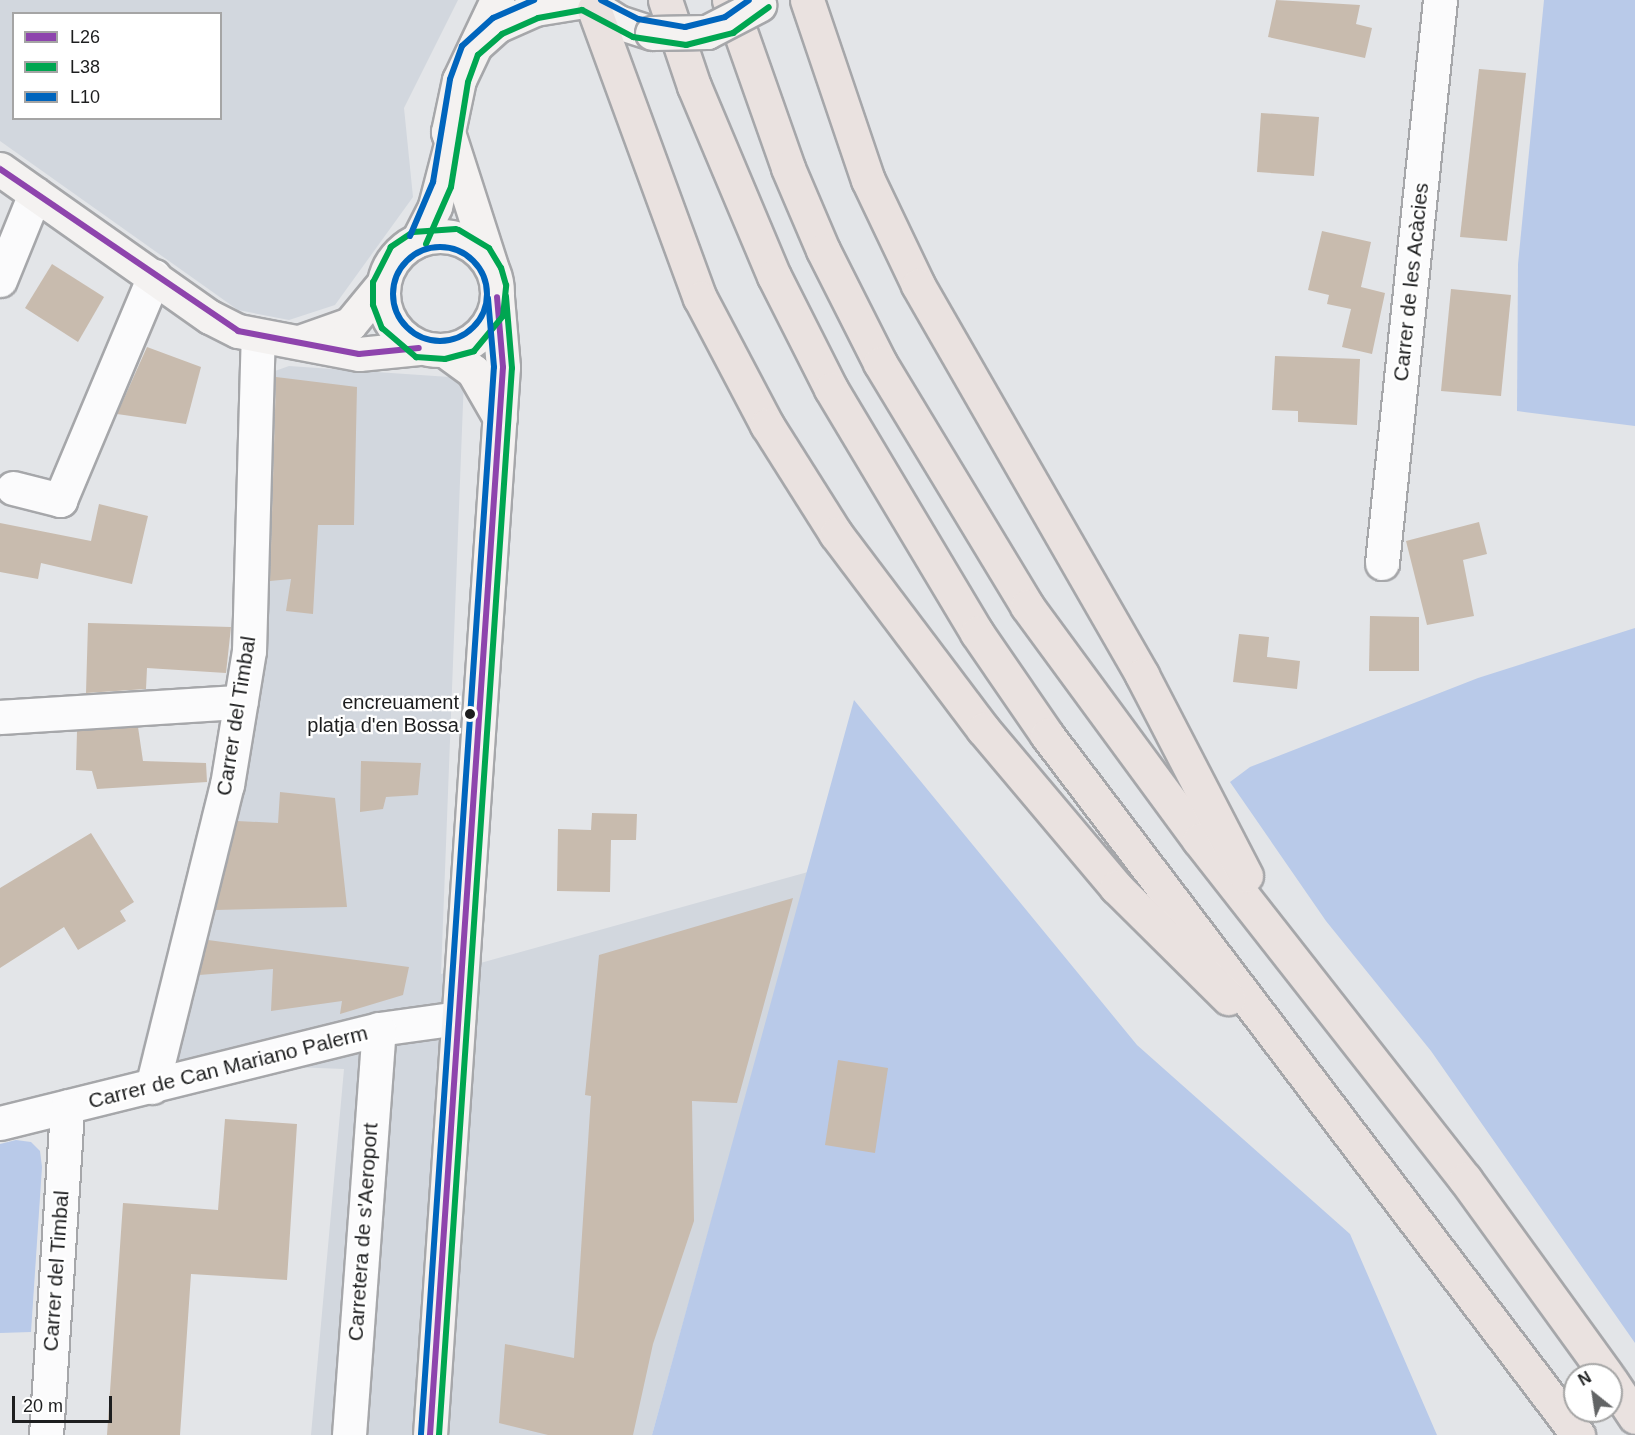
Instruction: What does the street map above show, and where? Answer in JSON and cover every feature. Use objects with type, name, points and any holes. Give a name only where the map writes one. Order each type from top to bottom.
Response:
[{"type":"highway","points":[[665,0],[694,86],[774,276],[914,531],[1047,735],[1293,1056],[1578,1435]]},
{"type":"highway","points":[[807,0],[868,180],[918,285],[1142,675],[1280,942]]},
{"type":"highway","points":[[751,2],[788,168],[880,363],[1027,606],[1280,942],[1465,1179],[1598,1363]]},
{"type":"highway","points":[[587,3],[700,298],[766,425],[837,534],[1055,817],[1205,978],[1293,1056]]},
{"type":"highway","points":[[1623,1399],[1635,1417]]},
{"type":"main road","points":[[418,240],[435,206],[450,148],[451,106],[470,50],[497,0]]},
{"type":"main road","points":[[470,50],[514,18],[587,3],[652,33],[707,32],[751,2]]},
{"type":"main road","points":[[430,1435],[503,367],[495,284],[450,148]]},
{"type":"main road","points":[[0,169],[210,317],[258,337],[299,342],[359,354],[431,349],[481,334],[495,284],[483,255],[455,238],[418,240],[398,253],[382,285],[350,324],[299,342]]},
{"type":"main road","points":[[382,285],[390,323],[431,349],[473,370],[500,418]]},
{"type":"street","name":"Carrer de les Acàcies","points":[[1382,563],[1440,0]]},
{"type":"street","points":[[0,280],[35,194]]},
{"type":"street","points":[[13,488],[60,500],[153,276]]},
{"type":"street","name":"Carrer del Timbal","points":[[152,1087],[227,785],[241,702],[249,640],[258,337]]},
{"type":"street","points":[[0,717],[241,702]]},
{"type":"street","name":"Carrer de Can Mariano Palerm","points":[[0,1123],[379,1029],[458,1018]]},
{"type":"street","name":"Carretera de s'Aeroport","points":[[348,1435],[379,1029]]},
{"type":"street","name":"Carrer del Timbal","points":[[46,1435],[67,1107]]},
{"type":"shaded area","points":[[0,0],[458,0],[404,108],[413,197],[335,305],[289,320],[238,310],[0,141]]},
{"type":"shaded area","points":[[1544,0],[1635,0],[1635,426],[1517,411],[1518,264]]},
{"type":"shaded area","points":[[289,366],[464,378],[441,974],[808,872],[652,1435],[311,1435],[344,1069],[139,1061],[236,675],[239,384]]},
{"type":"shaded area","points":[[1635,628],[1635,1343],[1431,1051],[1326,921],[1230,782],[1250,767],[1478,678]]},
{"type":"shaded area","points":[[854,700],[1137,1045],[1350,1234],[1437,1435],[652,1435]]},
{"type":"shaded area","points":[[16,1140],[31,1142],[40,1151],[42,1167],[31,1332],[0,1333],[0,1144]]},
{"type":"building","points":[[1276,0],[1360,5],[1356,24],[1372,28],[1365,58],[1268,37]]},
{"type":"building","points":[[1479,69],[1526,73],[1507,241],[1460,237]]},
{"type":"building","points":[[1261,113],[1319,117],[1314,176],[1257,172]]},
{"type":"building","points":[[1322,231],[1371,242],[1361,287],[1385,293],[1372,354],[1342,347],[1351,309],[1327,304],[1329,295],[1308,290]]},
{"type":"building","points":[[52,264],[104,297],[78,342],[25,308]]},
{"type":"building","points":[[1451,289],[1511,295],[1501,396],[1441,391]]},
{"type":"building","points":[[147,347],[201,367],[186,424],[117,414]]},
{"type":"building","points":[[1275,356],[1360,359],[1357,425],[1298,422],[1298,411],[1272,410]]},
{"type":"building","points":[[276,377],[357,387],[354,525],[318,525],[313,614],[286,611],[291,579],[270,581]]},
{"type":"building","points":[[99,504],[148,516],[132,584],[41,563],[38,579],[0,572],[0,523],[91,541]]},
{"type":"building","points":[[1479,522],[1487,554],[1463,560],[1474,616],[1427,625],[1406,541]]},
{"type":"building","points":[[1370,616],[1419,617],[1419,671],[1369,671]]},
{"type":"building","points":[[88,623],[231,627],[226,673],[147,668],[146,689],[86,693]]},
{"type":"building","points":[[1239,634],[1269,637],[1267,657],[1300,661],[1297,689],[1233,682]]},
{"type":"building","points":[[138,727],[143,761],[206,763],[207,782],[97,789],[92,771],[76,770],[77,731]]},
{"type":"building","points":[[361,761],[421,763],[418,795],[386,797],[383,809],[360,812]]},
{"type":"building","points":[[280,792],[335,798],[347,907],[215,910],[237,821],[278,823]]},
{"type":"building","points":[[592,813],[637,814],[636,840],[611,840],[610,892],[557,891],[558,829],[591,830]]},
{"type":"building","points":[[91,833],[134,902],[120,911],[126,921],[78,950],[64,927],[0,968],[0,888]]},
{"type":"building","points":[[793,898],[737,1103],[692,1101],[694,1221],[653,1344],[633,1435],[548,1435],[499,1423],[505,1344],[574,1358],[591,1096],[585,1095],[599,955]]},
{"type":"building","points":[[208,940],[409,967],[403,995],[340,1014],[342,1001],[271,1011],[273,969],[199,975]]},
{"type":"building","points":[[838,1060],[888,1068],[875,1153],[825,1145]]},
{"type":"building","points":[[225,1119],[297,1124],[287,1280],[191,1274],[180,1435],[107,1435],[123,1203],[218,1210]]},
{"type":"transit line","name":"L10","points":[[410,236],[433,182],[450,79],[462,46],[493,18],[534,0]]},
{"type":"transit line","name":"L10","points":[[601,0],[638,19],[685,27],[725,17],[749,0]]},
{"type":"transit line","name":"L38","points":[[426,244],[451,187],[468,82],[478,55],[502,34],[538,18],[582,10],[633,37],[686,45],[733,33],[769,7]]},
{"type":"transit line","name":"L26","points":[[0,169],[238,331],[359,354],[419,348]]},
{"type":"transit line","name":"L38","points":[[456,229],[413,232],[391,247],[373,282],[373,305],[382,328],[416,357],[445,359],[474,351],[503,316],[506,285],[501,268],[489,248],[459,230]]},
{"type":"transit line","name":"L10","points":[[440,247],[458,251],[473,261],[483,276],[487,294],[483,312],[473,327],[458,337],[440,341],[422,337],[407,327],[397,312],[393,294],[397,276],[407,261],[422,251],[440,247]]},
{"type":"transit line","name":"L38","points":[[439,1435],[512,368],[506,296]]},
{"type":"transit line","name":"L26","points":[[430,1435],[503,367],[497,297]]},
{"type":"transit line","name":"L10","points":[[421,1434],[494,367],[488,298]]},
{"type":"place","name":"encreuament platja d'en Bossa","points":[[470,714]]}]
